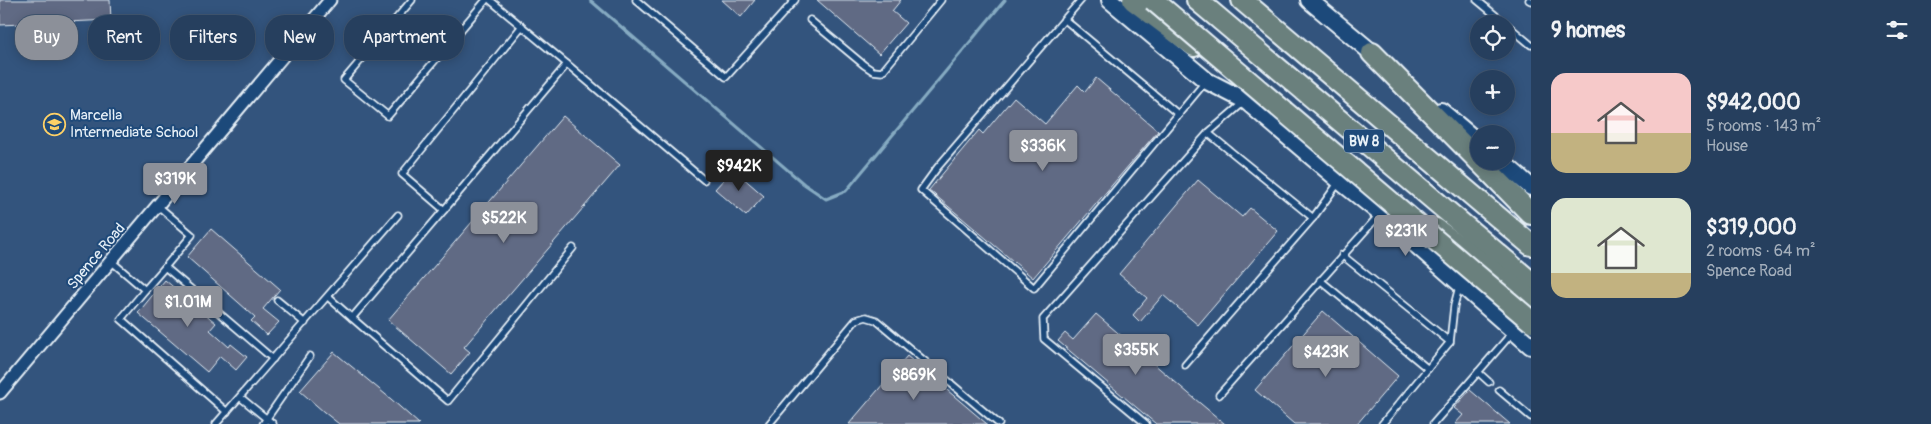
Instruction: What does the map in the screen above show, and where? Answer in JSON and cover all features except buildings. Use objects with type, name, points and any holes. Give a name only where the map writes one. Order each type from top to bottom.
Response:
[{"type":"highway","points":[[1133,0],[1531,300]]},
{"type":"highway","points":[[1153,0],[1522,326]]},
{"type":"highway","name":"BW 8","points":[[1197,0],[1531,282]]},
{"type":"highway","name":"BW 8","points":[[1242,0],[1531,245]]},
{"type":"highway","points":[[1372,53],[1470,152]]},
{"type":"highway","points":[[1488,170],[1531,214]]},
{"type":"main road","points":[[1110,0],[1207,81],[1246,100],[1380,213],[1459,283],[1522,326],[1531,346]]},
{"type":"main road","points":[[1309,0],[1470,135]]},
{"type":"main road","points":[[1511,170],[1531,187]]},
{"type":"street","name":"Spence Road","points":[[0,393],[330,0]]},
{"type":"lane","points":[[412,0],[344,80],[388,116],[486,0]]},
{"type":"lane","points":[[490,0],[704,180]]},
{"type":"lane","points":[[636,0],[726,77],[796,0]]},
{"type":"lane","points":[[810,20],[864,65],[873,71],[882,72],[941,0]]},
{"type":"lane","points":[[1081,0],[920,190],[1034,288],[1207,81]]},
{"type":"lane","points":[[1477,0],[1495,15]]},
{"type":"lane","points":[[1064,19],[1180,114]]},
{"type":"lane","points":[[444,210],[402,174],[522,26]]},
{"type":"lane","points":[[1515,32],[1531,45]]},
{"type":"lane","points":[[352,318],[566,64]]},
{"type":"lane","points":[[1146,424],[1044,339],[1043,319],[1208,133],[1246,100]]},
{"type":"lane","points":[[1208,133],[1313,218]]},
{"type":"lane","points":[[1185,366],[1313,218],[1340,181]]},
{"type":"lane","points":[[157,206],[192,235],[121,319],[227,412]]},
{"type":"lane","points":[[1219,395],[1380,213]]},
{"type":"lane","points":[[216,424],[398,215]]},
{"type":"lane","points":[[328,297],[448,401],[573,248]]},
{"type":"lane","points":[[1342,255],[1450,342]]},
{"type":"lane","points":[[111,261],[144,290]]},
{"type":"lane","points":[[165,267],[273,359]]},
{"type":"lane","points":[[1320,280],[1428,368]]},
{"type":"lane","points":[[1382,424],[1450,342],[1459,283]]},
{"type":"lane","points":[[277,300],[305,323]]},
{"type":"lane","points":[[769,424],[856,320],[866,317],[876,320],[999,424]]},
{"type":"lane","points":[[1433,424],[1478,372],[1522,326]]},
{"type":"lane","points":[[265,422],[310,356]]},
{"type":"lane","points":[[1478,372],[1490,382]]},
{"type":"lane","points":[[1499,390],[1531,417]]},
{"type":"lane","points":[[240,396],[265,422],[273,424]]},
{"type":"waterway","points":[[590,0],[804,184],[826,199],[846,191],[1005,0]]},
{"type":"place","name":"Marcella Intermediate School","points":[[54,124]]}]
